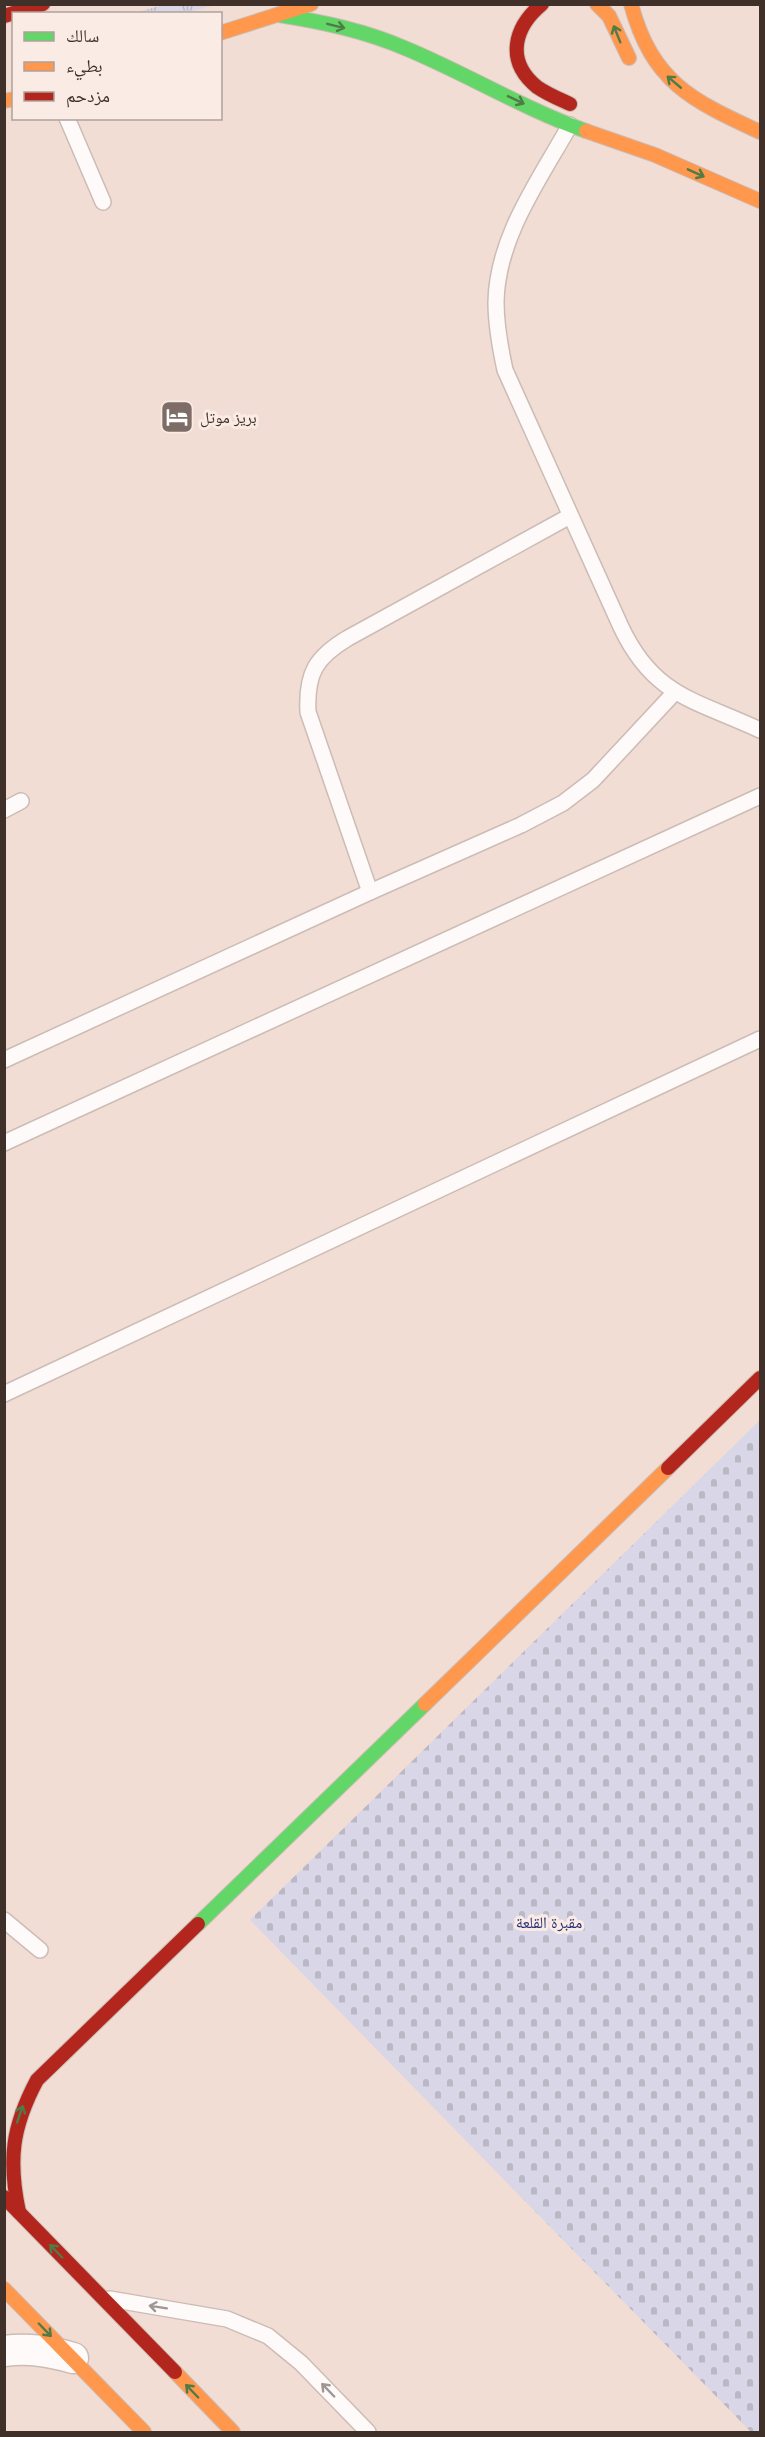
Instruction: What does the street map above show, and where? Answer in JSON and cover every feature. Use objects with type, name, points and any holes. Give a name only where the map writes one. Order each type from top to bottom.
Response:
[{"type":"main road","points":[[17,12],[43,4]]},
{"type":"main road","points":[[222,32],[311,4]]},
{"type":"main road","points":[[542,4],[526,18],[519,31],[516,45],[517,60],[523,73],[533,84],[579,109]]},
{"type":"main road","points":[[597,4],[609,16],[622,46],[637,69]]},
{"type":"main road","points":[[631,4],[635,28],[645,50],[659,69],[676,85],[724,115],[760,132]]},
{"type":"main road","points":[[279,15],[332,25],[406,48],[570,125],[655,155],[760,201]]},
{"type":"main road","points":[[671,99],[688,108],[724,115]]},
{"type":"main road","points":[[606,123],[655,155]]},
{"type":"main road","points":[[19,2212],[12,2185],[11,2158],[14,2130],[23,2104],[37,2080],[760,1378]]},
{"type":"main road","points":[[13,2092],[37,2080]]},
{"type":"main road","points":[[4,2197],[233,2433]]},
{"type":"main road","points":[[4,2289],[144,2433]]},
{"type":"street","points":[[4,2351],[24,2349],[49,2351],[73,2358]]},
{"type":"lane","points":[[68,120],[104,202]]},
{"type":"lane","points":[[570,125],[512,230],[501,264],[496,300],[497,335],[505,370],[630,646],[642,664],[675,692],[760,730]]},
{"type":"lane","points":[[370,892],[308,712],[307,689],[314,667],[329,649],[570,516]]},
{"type":"lane","points":[[4,1060],[521,825],[563,803],[593,780],[675,692]]},
{"type":"lane","points":[[4,1143],[760,796]]},
{"type":"lane","points":[[4,810],[21,801]]},
{"type":"lane","points":[[4,1394],[760,1039]]},
{"type":"lane","points":[[4,1920],[40,1950]]},
{"type":"lane","points":[[102,2298],[227,2319],[248,2326],[285,2349],[368,2433]]},
{"type":"green space","points":[[163,4],[215,5],[189,12],[138,12]]},
{"type":"green space","name":"مقبرة القلعة","points":[[760,1420],[760,2432],[751,2432],[250,1920]]},
{"type":"traffic: fast","points":[[279,15],[344,28],[392,43],[586,131]]},
{"type":"traffic: fast","points":[[198,1924],[425,1704]]},
{"type":"traffic: slow","points":[[222,32],[311,4]]},
{"type":"traffic: slow","points":[[597,4],[609,16],[629,58]]},
{"type":"traffic: slow","points":[[631,4],[650,52],[678,85],[694,98],[760,132]]},
{"type":"traffic: slow","points":[[4,101],[12,99]]},
{"type":"traffic: slow","points":[[586,131],[655,155],[760,201]]},
{"type":"traffic: slow","points":[[425,1704],[668,1468]]},
{"type":"traffic: slow","points":[[4,2289],[144,2432]]},
{"type":"traffic: slow","points":[[175,2372],[233,2432]]},
{"type":"traffic: jam","points":[[17,12],[43,4]]},
{"type":"traffic: jam","points":[[542,4],[532,13],[520,34],[517,44],[520,66],[537,87],[570,104]]},
{"type":"traffic: jam","points":[[4,16],[12,14]]},
{"type":"traffic: jam","points":[[668,1468],[760,1378]]},
{"type":"traffic: jam","points":[[19,2212],[14,2176],[14,2144],[22,2113],[37,2080],[198,1924]]},
{"type":"traffic: jam","points":[[4,2197],[175,2372]]},
{"type":"place","name":"بريز موتل","points":[[177,417]]}]
